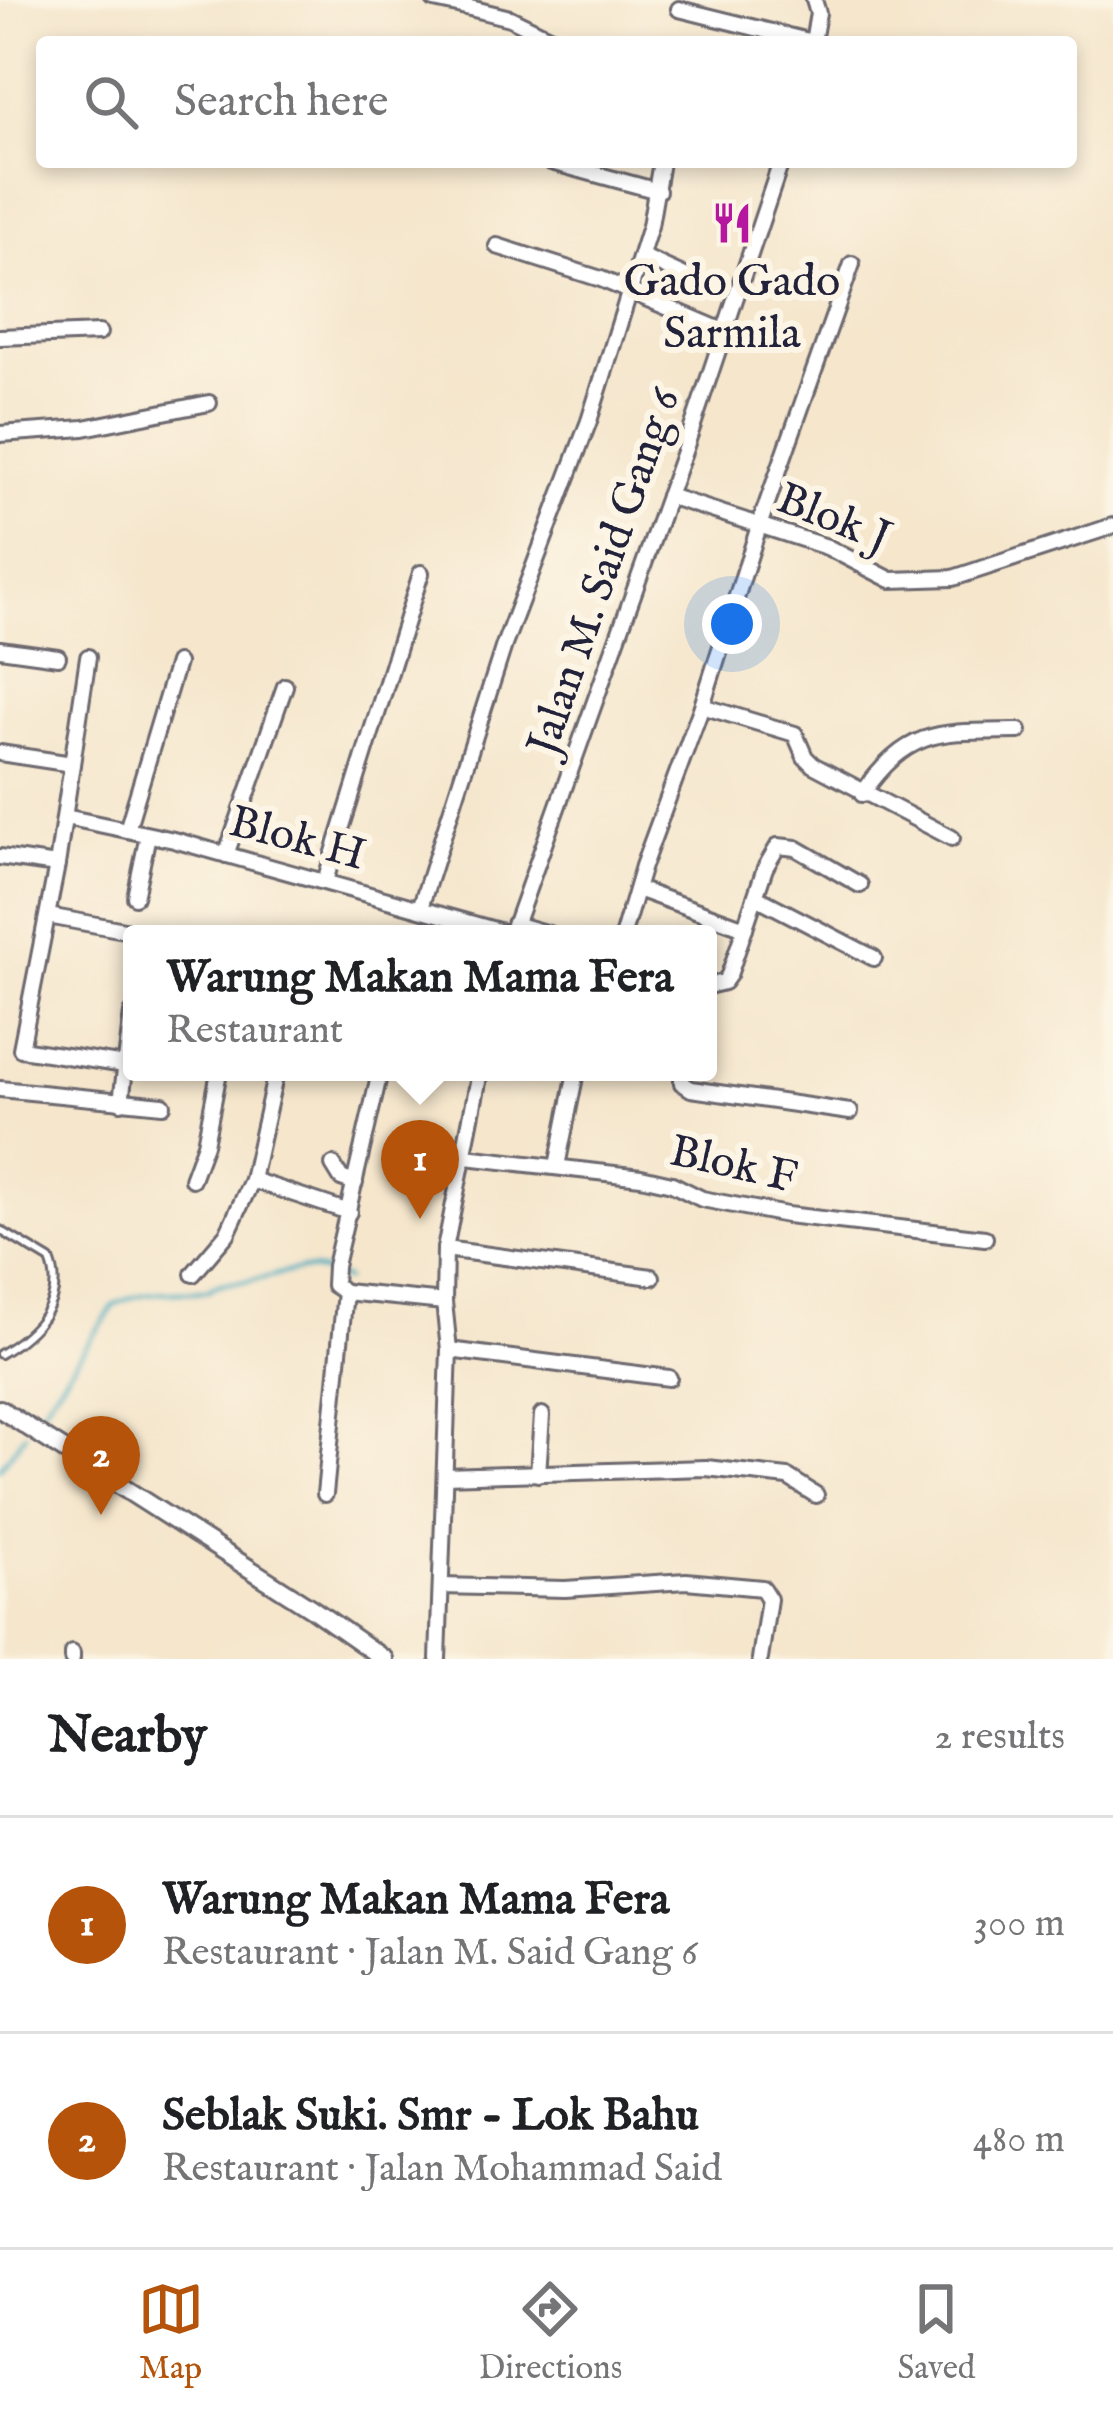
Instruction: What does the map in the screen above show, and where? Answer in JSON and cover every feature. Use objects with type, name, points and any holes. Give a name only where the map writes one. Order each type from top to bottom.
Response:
[{"type":"street","points":[[434,0],[463,3],[510,18],[547,36]]},
{"type":"street","points":[[814,0],[818,13],[814,36]]},
{"type":"street","points":[[679,9],[789,36]]},
{"type":"street","points":[[573,168],[658,191]]},
{"type":"street","points":[[421,908],[504,645],[589,421],[640,256],[660,168]]},
{"type":"street","name":"Jalan M. Said Gang 6","points":[[514,925],[780,168]]},
{"type":"street","points":[[497,246],[629,291],[723,331]]},
{"type":"street","points":[[640,256],[685,276]]},
{"type":"street","points":[[626,925],[852,264]]},
{"type":"street","points":[[0,337],[99,333]]},
{"type":"street","points":[[0,434],[84,428],[209,403]]},
{"type":"street","name":"Blok J","points":[[668,496],[827,548],[891,580],[953,578],[1113,526]]},
{"type":"street","points":[[325,881],[421,573]]},
{"type":"street","points":[[0,649],[58,657]]},
{"type":"street","points":[[21,1049],[57,865],[88,657]]},
{"type":"street","points":[[127,830],[177,663]]},
{"type":"street","points":[[226,855],[285,686]]},
{"type":"street","points":[[702,706],[795,734],[813,766],[952,838]]},
{"type":"street","points":[[862,794],[886,761],[913,740],[975,731],[1019,731]]},
{"type":"street","points":[[0,753],[72,764]]},
{"type":"street","name":"Blok H","points":[[65,817],[488,925]]},
{"type":"street","points":[[135,897],[148,835]]},
{"type":"street","points":[[717,984],[724,982],[771,853],[782,845],[796,848],[860,885]]},
{"type":"street","points":[[0,857],[57,865]]},
{"type":"street","points":[[637,889],[745,928]]},
{"type":"street","points":[[756,897],[874,958]]},
{"type":"street","points":[[48,916],[123,930]]},
{"type":"street","points":[[0,1049],[123,1065]]},
{"type":"street","points":[[121,1102],[123,1081]]},
{"type":"street","points":[[192,1179],[205,1144],[217,1081]]},
{"type":"street","points":[[193,1274],[226,1234],[252,1180],[274,1081]]},
{"type":"street","points":[[325,1494],[340,1288],[335,1266],[378,1081]]},
{"type":"street","points":[[438,1659],[449,1350],[446,1249],[478,1081]]},
{"type":"street","points":[[557,1166],[575,1081]]},
{"type":"street","points":[[682,1081],[692,1090],[850,1112]]},
{"type":"street","points":[[0,1089],[163,1105]]},
{"type":"street","name":"Blok F","points":[[466,1156],[660,1181],[693,1196],[788,1214],[985,1238]]},
{"type":"street","points":[[333,1165],[341,1178],[356,1183]]},
{"type":"street","points":[[252,1180],[349,1212]]},
{"type":"street","points":[[446,1249],[652,1277]]},
{"type":"street","points":[[340,1288],[444,1302]]},
{"type":"street","points":[[449,1350],[669,1378]]},
{"type":"street","points":[[6,1412],[384,1659]]},
{"type":"street","points":[[538,1474],[542,1415]]},
{"type":"street","points":[[445,1476],[706,1468],[788,1477],[816,1495]]},
{"type":"street","points":[[441,1586],[565,1589],[686,1581],[762,1588],[769,1599],[760,1659]]},
{"type":"lane","points":[[0,1230],[50,1260],[56,1284],[53,1299],[30,1336],[0,1354]]},
{"type":"waterway","points":[[31,1425],[114,1306],[125,1300],[208,1291],[220,1284],[294,1270],[318,1270],[345,1280]]},
{"type":"waterway","points":[[0,1468],[25,1434]]},
{"type":"place","name":"Gado Gado Sarmila","points":[[732,223]]},
{"type":"place","name":"Warung Makan Mama Fera","points":[[420,1219]]},
{"type":"place","name":"Seblak Suki. Smr - Lok Bahu","points":[[101,1515]]}]
